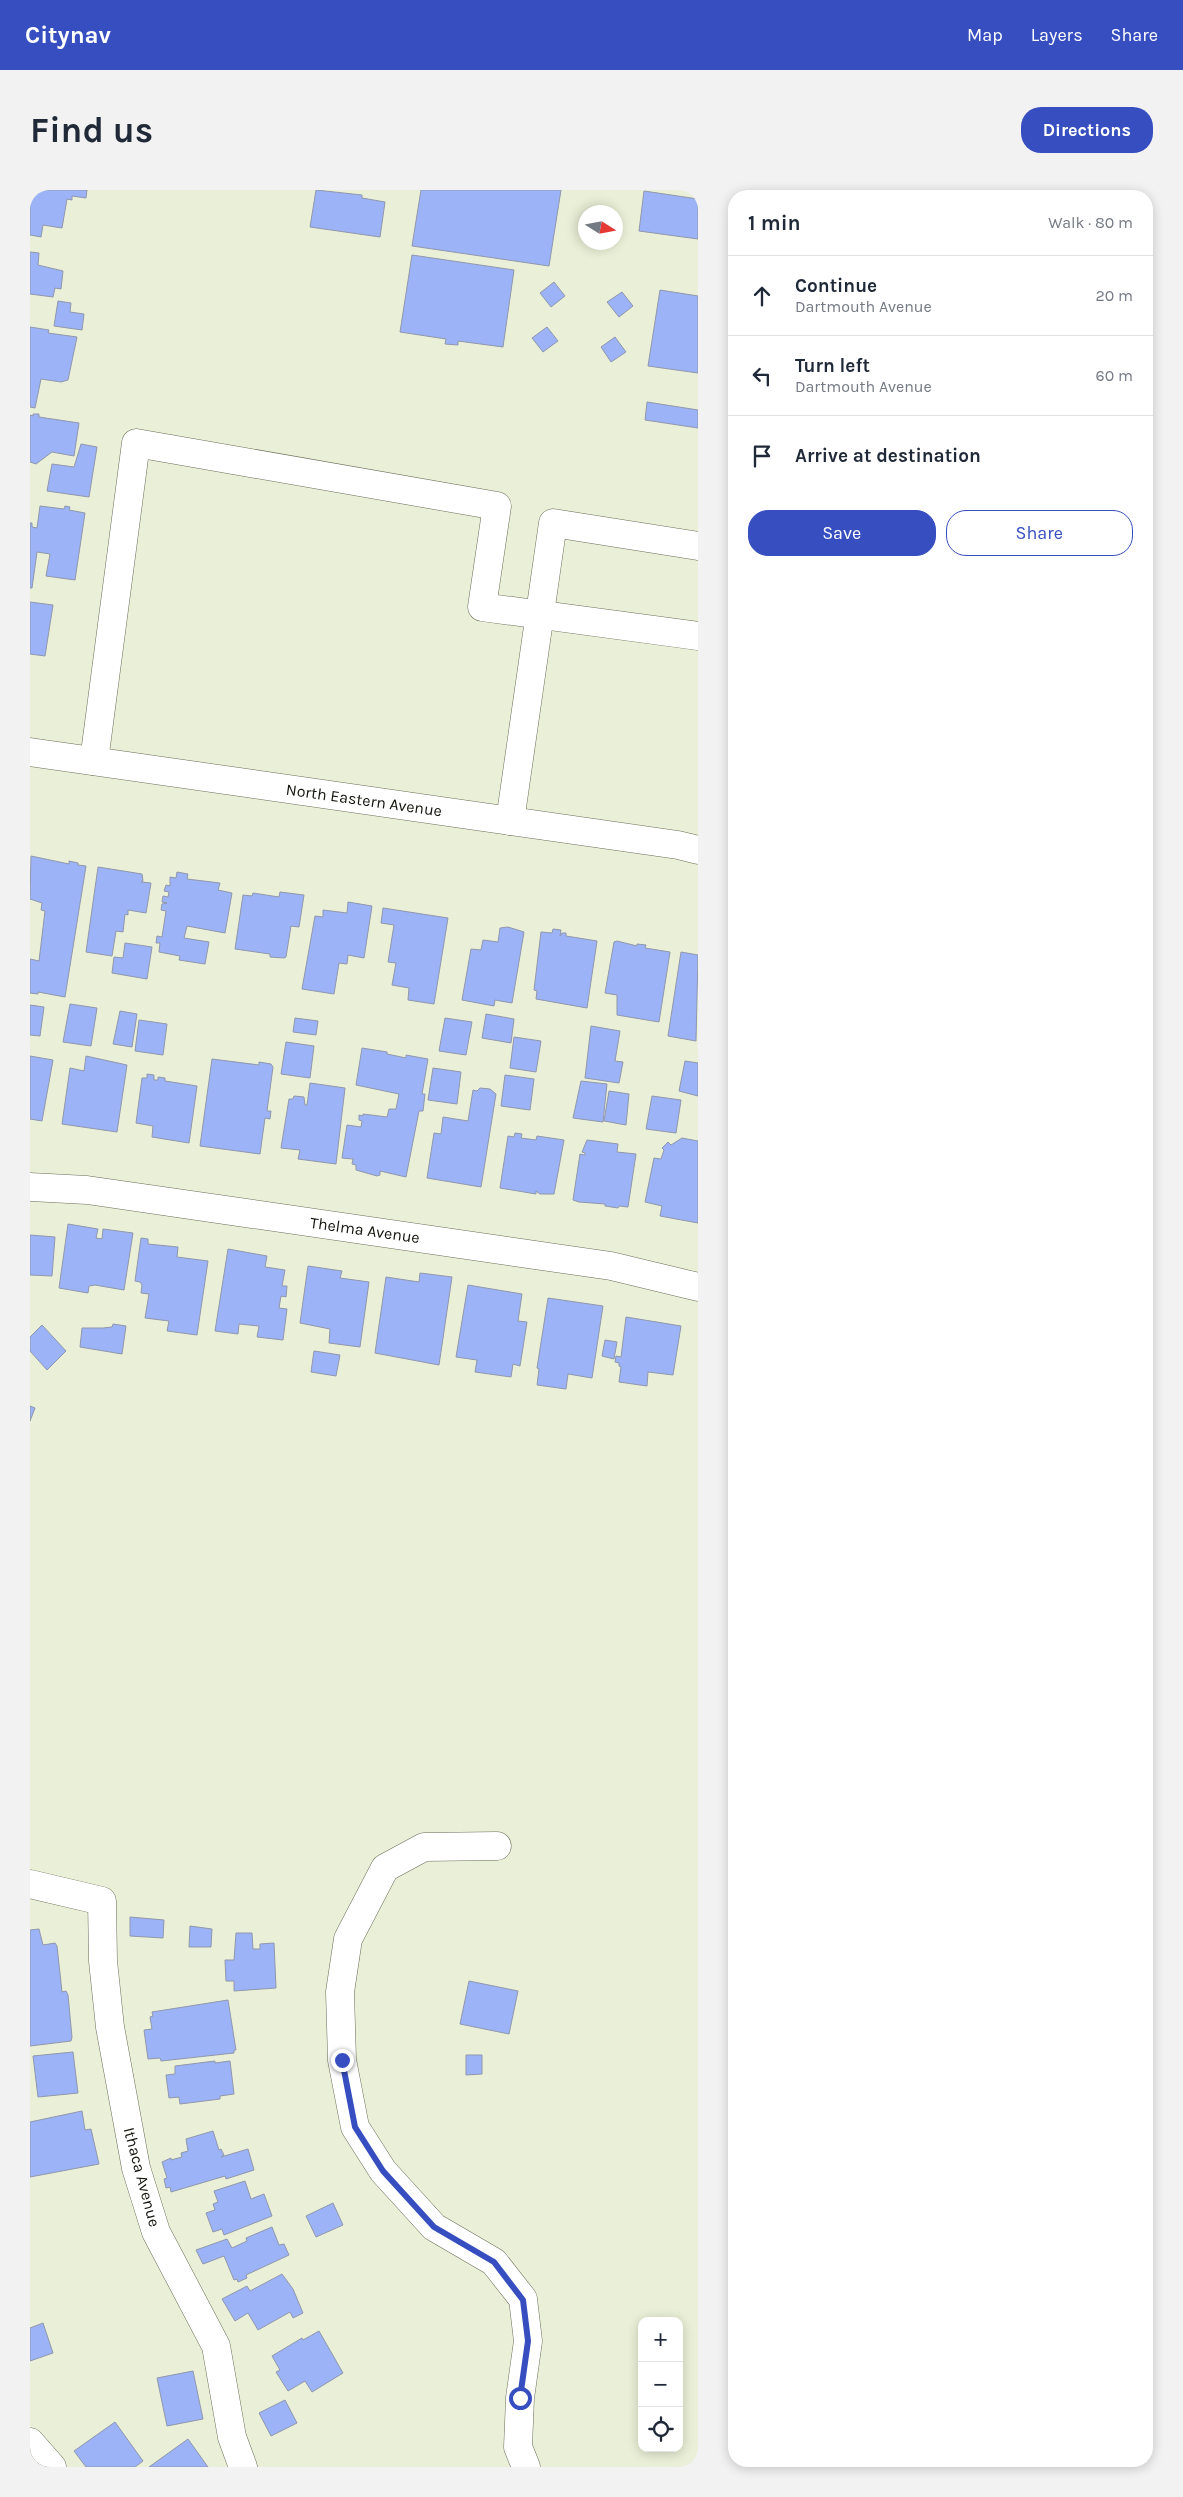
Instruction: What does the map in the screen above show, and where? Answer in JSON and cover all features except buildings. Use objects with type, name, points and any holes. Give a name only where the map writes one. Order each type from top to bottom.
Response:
[{"type":"street","points":[[94,761],[136,443],[497,506],[482,607],[698,636]]},
{"type":"street","points":[[510,820],[553,523],[698,546]]},
{"type":"street","name":"North Eastern Avenue","points":[[30,752],[510,820],[678,845],[698,850]]},
{"type":"street","name":"Thelma Avenue","points":[[30,1187],[87,1190],[611,1266],[698,1287]]},
{"type":"street","points":[[498,1846],[424,1847],[385,1868],[348,1940],[340,1992],[342,2060],[355,2127],[383,2171],[434,2227],[494,2262],[523,2300],[528,2341],[520,2398],[518,2448],[526,2467]]},
{"type":"street","name":"Ithaca Avenue","points":[[30,1884],[102,1901],[103,1962],[110,2028],[136,2168],[156,2232],[216,2346],[232,2436],[242,2467]]},
{"type":"street","points":[[30,2442],[52,2467]]},
{"type":"route","points":[[342,2060],[355,2127],[383,2171],[434,2227],[494,2262],[523,2300],[528,2341],[520,2398]]}]
